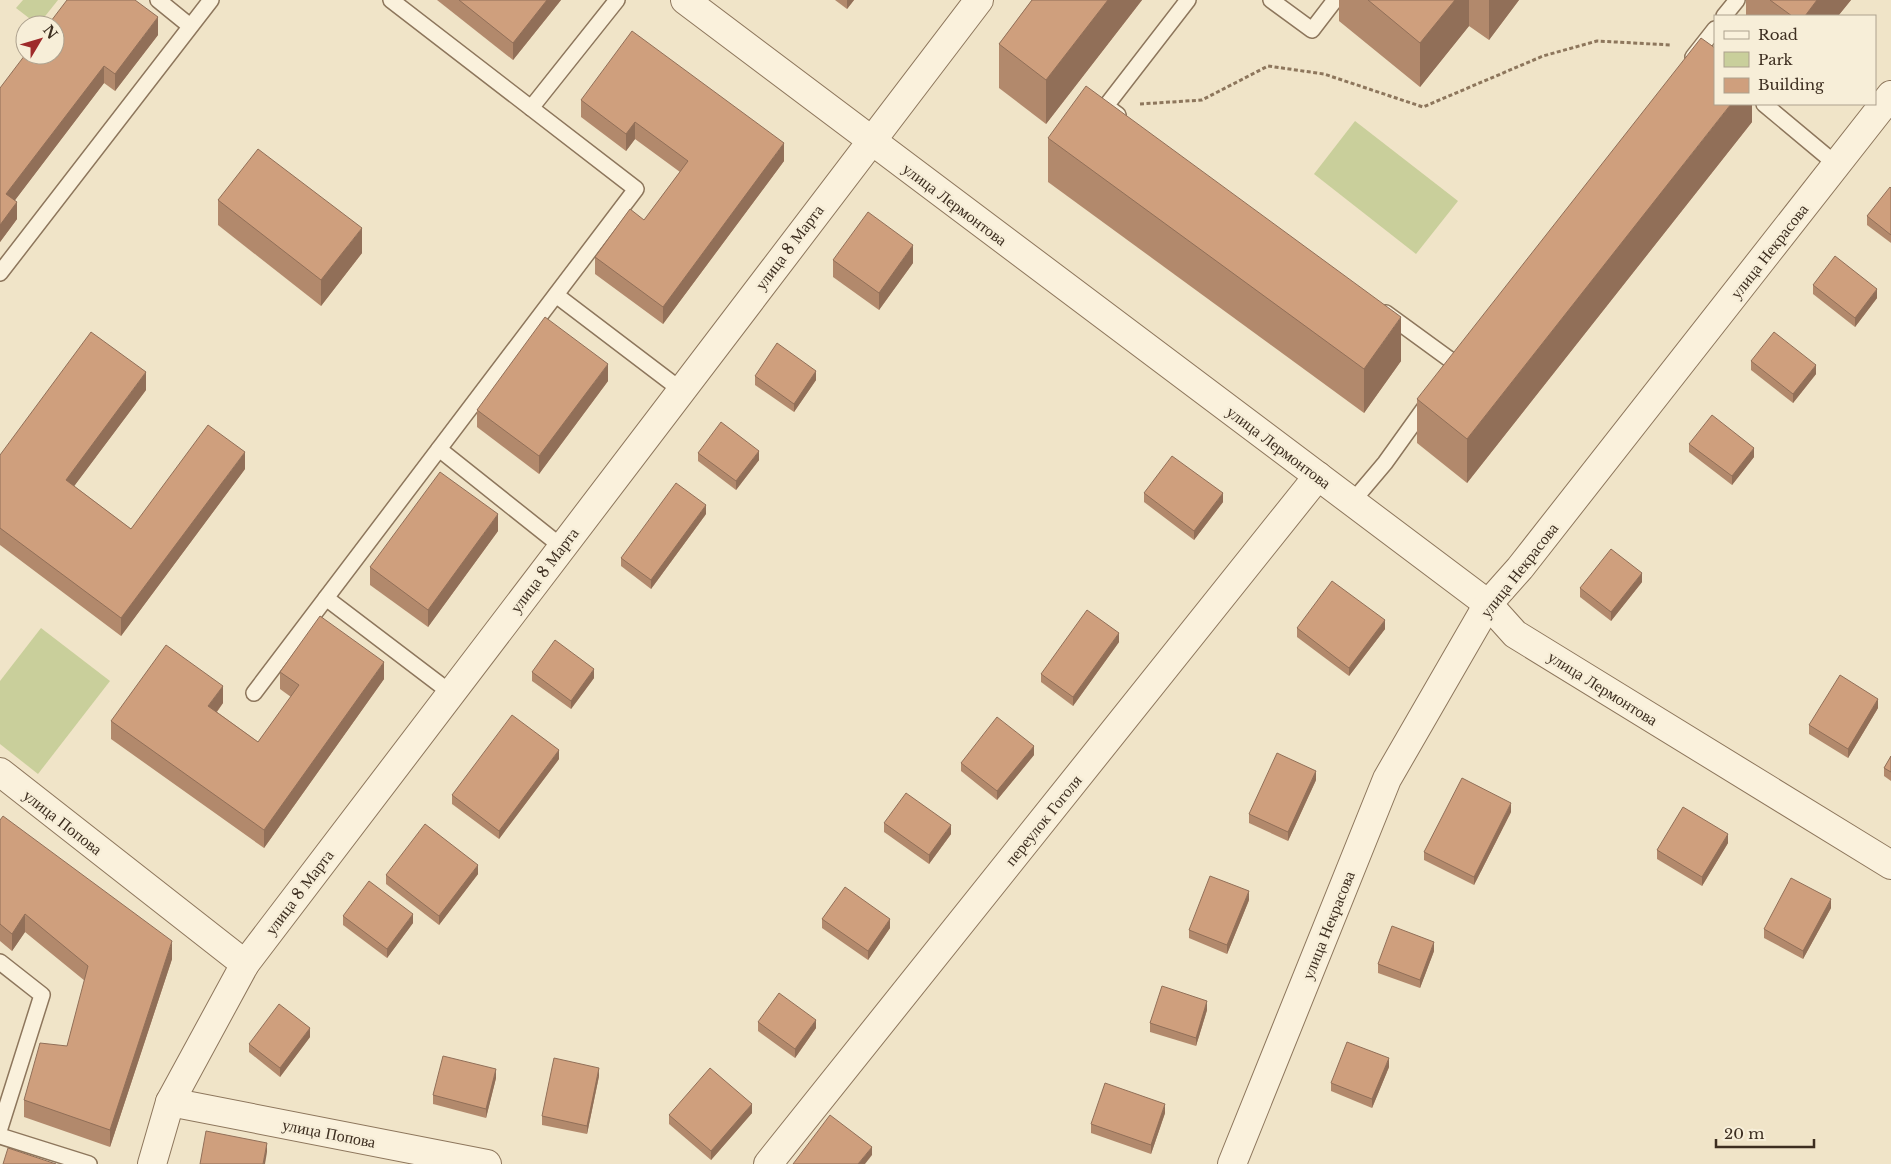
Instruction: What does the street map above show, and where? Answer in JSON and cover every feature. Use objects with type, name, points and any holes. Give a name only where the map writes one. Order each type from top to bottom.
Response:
[{"type":"street","name":"улица Лермонтова","points":[[685,0],[1488,604],[1515,634],[1891,864]]},
{"type":"street","name":"улица 8 Марта","points":[[152,1164],[170,1102],[245,964],[870,140],[979,0]]},
{"type":"street","name":"улица Некрасова","points":[[1232,1164],[1388,779],[1488,604],[1520,568],[1891,95]]},
{"type":"street","name":"переулок Гоголя","points":[[768,1164],[1318,476]]},
{"type":"street","name":"улица Попова","points":[[2,777],[245,964]]},
{"type":"street","name":"улица Попова","points":[[170,1102],[487,1164]]},
{"type":"lane","points":[[158,0],[190,26]]},
{"type":"lane","points":[[0,273],[211,0]]},
{"type":"lane","points":[[254,694],[636,189],[391,0]]},
{"type":"lane","points":[[531,108],[617,0]]},
{"type":"lane","points":[[1130,124],[1106,106],[1188,0]]},
{"type":"lane","points":[[1271,0],[1312,30],[1335,0]]},
{"type":"lane","points":[[1725,15],[1737,0]]},
{"type":"lane","points":[[1686,66],[1704,55],[1714,31]]},
{"type":"lane","points":[[1765,105],[1837,165]]},
{"type":"lane","points":[[556,295],[681,390]]},
{"type":"lane","points":[[1376,305],[1456,364]]},
{"type":"lane","points":[[1352,502],[1385,463],[1468,348]]},
{"type":"lane","points":[[439,449],[562,547]]},
{"type":"lane","points":[[326,598],[451,693]]},
{"type":"lane","points":[[0,962],[42,995],[0,1128]]},
{"type":"lane","points":[[0,1136],[90,1164]]},
{"type":"path","points":[[1106,106],[1202,100],[1268,66],[1324,74],[1423,107],[1543,56],[1597,40],[1674,46],[1704,55]]},
{"type":"green space","points":[[23,0],[58,0],[46,15],[25,15],[16,8]]},
{"type":"green space","points":[[1355,121],[1458,201],[1416,254],[1314,174]]},
{"type":"green space","points":[[41,628],[110,681],[38,774],[0,744],[0,681]]},
{"type":"building","points":[[67,0],[135,0],[158,17],[115,74],[104,66],[6,194],[17,202],[0,225],[0,88],[17,65],[65,65],[65,15],[56,15]]},
{"type":"building","points":[[459,0],[547,0],[513,43]]},
{"type":"building","points":[[1032,0],[1108,0],[1046,80],[999,44]]},
{"type":"building","points":[[1368,0],[1455,0],[1420,43]]},
{"type":"building","points":[[1770,0],[1817,0],[1806,15],[1791,15]]},
{"type":"building","points":[[632,31],[784,143],[663,307],[595,257],[630,209],[644,220],[688,161],[635,122],[626,134],[581,100]]},
{"type":"building","points":[[1701,38],[1714,47],[1714,105],[1730,105],[1467,439],[1417,399]]},
{"type":"building","points":[[1086,86],[1401,317],[1364,369],[1048,138]]},
{"type":"building","points":[[258,149],[362,228],[321,280],[218,200]]},
{"type":"building","points":[[1891,188],[1891,235],[1867,216]]},
{"type":"building","points":[[868,212],[913,245],[879,293],[833,260]]},
{"type":"building","points":[[1835,256],[1877,289],[1855,318],[1813,285]]},
{"type":"building","points":[[545,317],[608,364],[539,456],[477,410]]},
{"type":"building","points":[[91,332],[146,372],[66,480],[131,529],[208,425],[245,452],[121,618],[0,528],[0,455]]},
{"type":"building","points":[[1774,332],[1816,365],[1793,394],[1751,361]]},
{"type":"building","points":[[777,343],[816,371],[794,404],[755,376]]},
{"type":"building","points":[[1712,415],[1754,448],[1732,476],[1689,444]]},
{"type":"building","points":[[721,422],[759,451],[736,481],[698,453]]},
{"type":"building","points":[[1172,456],[1223,493],[1194,531],[1144,493]]},
{"type":"building","points":[[440,472],[498,514],[428,610],[370,567]]},
{"type":"building","points":[[676,483],[706,505],[651,580],[621,558]]},
{"type":"building","points":[[1611,549],[1642,573],[1611,612],[1580,588]]},
{"type":"building","points":[[1332,581],[1385,620],[1349,668],[1297,628]]},
{"type":"building","points":[[1087,610],[1119,633],[1073,697],[1041,674]]},
{"type":"building","points":[[320,616],[384,662],[264,830],[111,721],[166,645],[223,686],[208,706],[258,742],[299,685],[280,672]]},
{"type":"building","points":[[555,640],[594,669],[571,701],[532,672]]},
{"type":"building","points":[[1840,675],[1878,699],[1848,749],[1809,725]]},
{"type":"building","points":[[512,715],[559,750],[499,831],[452,795]]},
{"type":"building","points":[[997,717],[1034,746],[997,791],[961,763]]},
{"type":"building","points":[[1277,753],[1316,771],[1288,832],[1249,814]]},
{"type":"building","points":[[1891,756],[1891,772],[1884,768]]},
{"type":"building","points":[[1462,778],[1511,803],[1474,877],[1424,852]]},
{"type":"building","points":[[906,793],[951,825],[929,855],[884,823]]},
{"type":"building","points":[[1683,807],[1728,834],[1702,877],[1657,850]]},
{"type":"building","points":[[3,816],[172,941],[110,1130],[24,1100],[40,1043],[67,1046],[88,966],[25,914],[12,934],[0,924],[0,820]]},
{"type":"building","points":[[425,824],[478,865],[439,916],[386,875]]},
{"type":"building","points":[[1210,876],[1249,891],[1227,945],[1189,930]]},
{"type":"building","points":[[1791,878],[1831,899],[1803,951],[1764,929]]},
{"type":"building","points":[[369,881],[413,914],[387,949],[343,916]]},
{"type":"building","points":[[845,887],[890,919],[868,951],[822,919]]},
{"type":"building","points":[[1392,926],[1434,942],[1420,980],[1378,964]]},
{"type":"building","points":[[1162,986],[1207,1001],[1196,1038],[1150,1023]]},
{"type":"building","points":[[779,993],[816,1020],[795,1049],[758,1022]]},
{"type":"building","points":[[279,1004],[310,1028],[280,1068],[249,1044]]},
{"type":"building","points":[[1347,1042],[1389,1058],[1372,1099],[1331,1083]]},
{"type":"building","points":[[443,1056],[496,1069],[486,1109],[433,1095]]},
{"type":"building","points":[[554,1058],[599,1068],[587,1126],[542,1116]]},
{"type":"building","points":[[710,1068],[752,1104],[711,1151],[669,1115]]},
{"type":"building","points":[[1105,1083],[1165,1104],[1151,1145],[1091,1124]]},
{"type":"building","points":[[830,1115],[872,1147],[858,1164],[793,1164]]},
{"type":"building","points":[[206,1131],[267,1143],[263,1164],[200,1164]]},
{"type":"building","points":[[8,1148],[56,1164],[3,1164]]}]
